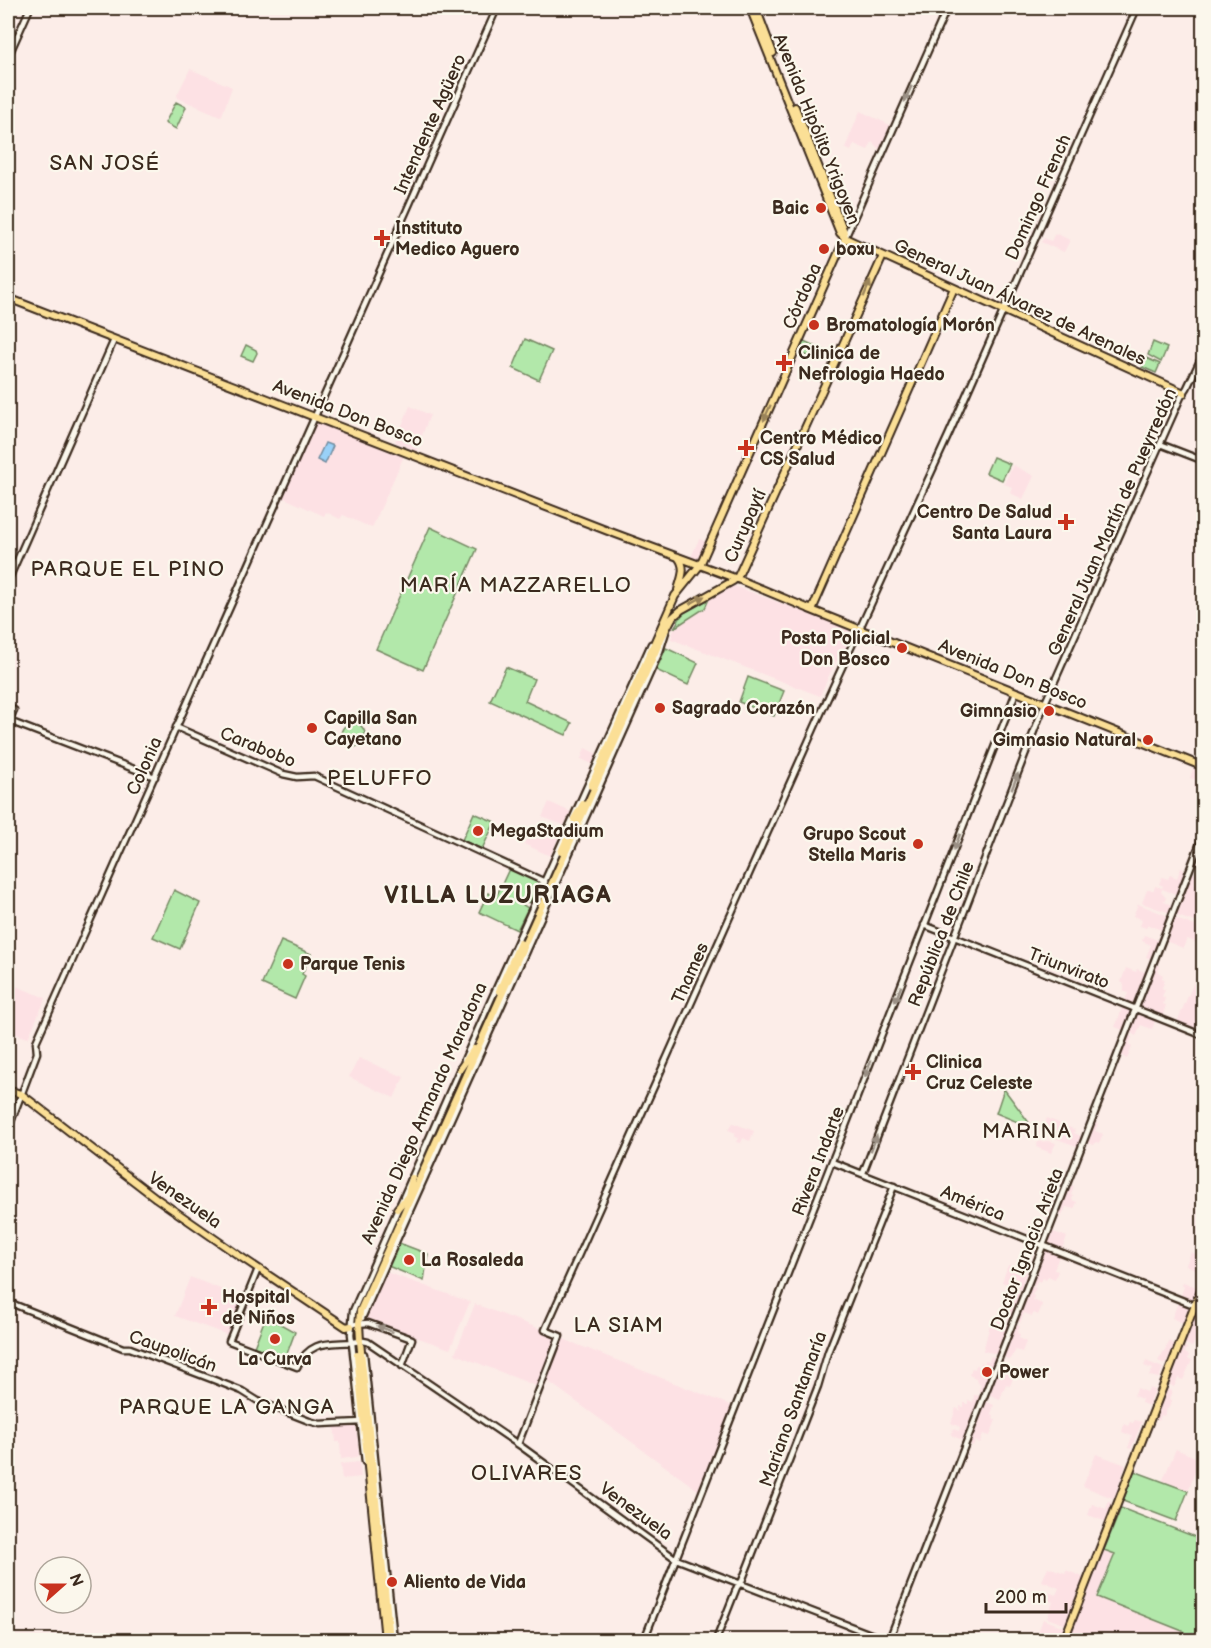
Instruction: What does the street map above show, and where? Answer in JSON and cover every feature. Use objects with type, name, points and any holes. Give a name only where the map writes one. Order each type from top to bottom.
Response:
[{"type":"main road","name":"Avenida Hipólito Yrigoyen","points":[[750,8],[831,211],[845,238]]},
{"type":"main road","name":"Avenida Hipólito Yrigoyen","points":[[756,8],[845,238]]},
{"type":"main road","name":"General Juan Álvarez de Arenales","points":[[845,238],[1184,393]]},
{"type":"main road","name":"Córdoba","points":[[699,566],[845,238]]},
{"type":"main road","name":"Curupaytí","points":[[735,580],[883,256]]},
{"type":"main road","points":[[812,610],[954,288]]},
{"type":"main road","name":"Avenida Don Bosco","points":[[8,298],[735,580],[793,600],[812,610],[1203,767]]},
{"type":"main road","points":[[675,596],[683,569],[683,563],[678,557]]},
{"type":"main road","name":"Avenida Diego Armando Maradona","points":[[357,1324],[363,1303],[464,1079],[621,719],[665,627],[675,596],[699,566]]},
{"type":"main road","name":"Avenida Diego Armando Maradona","points":[[665,627],[681,610],[735,580]]},
{"type":"main road","points":[[618,744],[621,719]]},
{"type":"main road","name":"Avenida Diego Armando Maradona","points":[[389,1641],[382,1607],[362,1422],[357,1312],[494,1001],[547,888],[568,832],[592,788]]},
{"type":"main road","points":[[494,1001],[504,970]]},
{"type":"main road","points":[[460,1069],[474,1049]]},
{"type":"main road","points":[[456,1105],[464,1079]]},
{"type":"main road","name":"Venezuela","points":[[8,1090],[21,1094],[156,1198],[258,1269],[346,1327],[357,1324]]},
{"type":"main road","points":[[397,1209],[408,1196],[411,1178]]},
{"type":"main road","points":[[1064,1641],[1203,1282]]},
{"type":"main road","name":"Avenida Diego Armando Maradona","points":[[358,1342],[389,1641]]},
{"type":"main road","points":[[369,1479],[368,1493],[372,1503]]},
{"type":"main road","points":[[372,1536],[378,1571]]},
{"type":"main road","points":[[380,1583],[377,1593],[382,1607]]},
{"type":"street","points":[[8,57],[30,8]]},
{"type":"street","name":"Intendente Agüero","points":[[315,416],[497,8]]},
{"type":"street","name":"Córdoba","points":[[845,238],[947,8]]},
{"type":"street","name":"Domingo French","points":[[860,628],[949,434],[1137,8]]},
{"type":"street","points":[[8,581],[114,340]]},
{"type":"street","name":"General Juan Martín de Pueyrredón","points":[[1045,704],[1203,352]]},
{"type":"street","name":"Colonia","points":[[8,1130],[37,1053],[36,1042],[315,416]]},
{"type":"street","points":[[1160,444],[1203,461]]},
{"type":"street","name":"Avenida Diego Armando Maradona","points":[[357,1324],[356,1300],[504,970],[618,744],[660,651],[665,627]]},
{"type":"street","name":"Thames","points":[[518,1444],[560,1336],[546,1330],[860,628]]},
{"type":"street","name":"Rivera Indarte","points":[[644,1641],[1016,692]]},
{"type":"street","name":"República de Chile","points":[[863,1173],[1045,704]]},
{"type":"street","points":[[8,707],[14,710],[9,721],[155,777]]},
{"type":"street","name":"Avenida Diego Armando Maradona","points":[[568,832],[621,719]]},
{"type":"street","name":"Carabobo","points":[[177,727],[283,774],[297,777],[314,776],[547,888]]},
{"type":"street","name":"Doctor Ignacio Arieta","points":[[887,1641],[1203,833]]},
{"type":"street","name":"Avenida Diego Armando Maradona","points":[[357,1324],[456,1105],[547,888]]},
{"type":"street","name":"Triunvirato","points":[[924,925],[1203,1036]]},
{"type":"street","name":"América","points":[[832,1162],[1203,1309]]},
{"type":"street","name":"Mariano Santamaría","points":[[716,1641],[794,1449],[832,1342],[894,1186]]},
{"type":"street","points":[[258,1269],[230,1341],[297,1367],[305,1355],[316,1347],[334,1342],[358,1342]]},
{"type":"street","name":"Caupolicán","points":[[8,1302],[123,1348],[130,1348],[214,1380],[318,1424],[362,1422]]},
{"type":"street","points":[[357,1324],[368,1323],[412,1340],[402,1366]]},
{"type":"street","name":"Avenida Diego Armando Maradona","points":[[358,1342],[389,1641]]},
{"type":"street","name":"Venezuela","points":[[358,1342],[368,1342],[518,1444],[676,1559],[887,1641]]},
{"type":"street","name":"Avenida Diego Armando Maradona","points":[[362,1422],[377,1593],[389,1641]]},
{"type":"shaded area","points":[[190,69],[232,87],[222,115],[178,98],[177,95]]},
{"type":"shaded area","points":[[860,111],[890,125],[880,150],[872,142],[868,150],[854,144],[851,151],[845,148]]},
{"type":"shaded area","points":[[1055,233],[1070,240],[1064,252],[1041,242],[1044,238],[1051,241]]},
{"type":"shaded area","points":[[410,406],[430,415],[416,451],[395,442]]},
{"type":"shaded area","points":[[316,422],[404,456],[372,528],[343,515],[340,519],[326,512],[324,516],[282,497]]},
{"type":"shaded area","points":[[1013,465],[1034,476],[1023,499],[1010,493],[1012,487],[1004,484]]},
{"type":"shaded area","points":[[699,539],[706,542],[698,560],[691,557]]},
{"type":"shaded area","points":[[734,586],[854,630],[843,658],[835,662],[820,696],[671,639],[676,623],[683,613]]},
{"type":"shaded area","points":[[585,748],[597,754],[592,764],[581,759]]},
{"type":"shaded area","points":[[1194,766],[1203,770],[1203,787],[1200,790],[1194,787],[1196,780],[1190,778]]},
{"type":"shaded area","points":[[549,802],[571,812],[564,825],[542,817]]},
{"type":"shaded area","points":[[550,827],[561,832],[550,856],[524,844],[530,831],[545,838]]},
{"type":"shaded area","points":[[1181,868],[1187,872],[1178,895],[1162,889],[1161,892],[1166,898],[1164,902],[1174,906],[1170,913],[1142,903],[1147,890],[1154,890],[1155,886],[1162,888],[1163,886],[1159,884],[1162,877],[1168,879],[1170,875],[1177,878]]},
{"type":"shaded area","points":[[1191,873],[1197,874],[1194,884],[1200,887],[1197,894],[1203,896],[1199,909],[1203,914],[1203,925],[1175,915]]},
{"type":"shaded area","points":[[1138,904],[1168,916],[1164,931],[1148,925],[1146,928],[1140,926],[1142,920],[1133,916]]},
{"type":"shaded area","points":[[1173,918],[1203,929],[1203,945],[1187,939],[1183,948],[1163,940]]},
{"type":"shaded area","points":[[1144,935],[1160,941],[1151,959],[1146,957],[1151,945],[1142,941]]},
{"type":"shaded area","points":[[1156,964],[1160,966],[1158,972],[1165,979],[1162,988],[1165,990],[1162,996],[1165,998],[1163,1004],[1166,1005],[1162,1018],[1138,1007]]},
{"type":"shaded area","points":[[1126,968],[1147,973],[1134,1007],[1124,1003],[1128,993],[1124,991],[1124,984],[1121,982]]},
{"type":"shaded area","points":[[1195,980],[1198,981],[1195,990],[1203,994],[1203,1034],[1177,1022]]},
{"type":"shaded area","points":[[8,983],[46,998],[28,1038],[8,1031]]},
{"type":"shaded area","points":[[1123,1006],[1132,1011],[1126,1028],[1123,1030],[1115,1027]]},
{"type":"shaded area","points":[[1136,1011],[1156,1018],[1152,1029],[1141,1025],[1136,1036],[1128,1031]]},
{"type":"shaded area","points":[[1128,1035],[1132,1037],[1129,1045],[1132,1047],[1127,1059],[1119,1054]]},
{"type":"shaded area","points":[[359,1058],[404,1077],[394,1098],[349,1077]]},
{"type":"shaded area","points":[[1047,1118],[1075,1130],[1074,1133],[1083,1137],[1079,1147],[1052,1137],[1045,1125]]},
{"type":"shaded area","points":[[1093,1122],[1098,1124],[1095,1131],[1103,1134],[1099,1143],[1096,1142],[1094,1145],[1085,1142]]},
{"type":"shaded area","points":[[733,1123],[754,1131],[750,1141],[743,1138],[741,1143],[736,1142],[738,1138],[734,1137],[736,1133],[728,1130]]},
{"type":"shaded area","points":[[1038,1142],[1056,1143],[1051,1153],[1036,1147]]},
{"type":"shaded area","points":[[1068,1185],[1074,1186],[1071,1195],[1072,1200],[1077,1202],[1074,1209],[1066,1207],[1062,1216],[1057,1211]]},
{"type":"shaded area","points":[[1051,1231],[1067,1237],[1061,1251],[1046,1244]]},
{"type":"shaded area","points":[[1044,1248],[1060,1253],[1054,1270],[1058,1271],[1055,1279],[1048,1276],[1046,1280],[1043,1278],[1041,1282],[1037,1281],[1035,1286],[1030,1282]]},
{"type":"shaded area","points":[[1191,1252],[1203,1257],[1203,1272],[1186,1265]]},
{"type":"shaded area","points":[[1008,1265],[1026,1273],[1021,1289],[1002,1282]]},
{"type":"shaded area","points":[[386,1272],[470,1302],[450,1349],[367,1320],[366,1317]]},
{"type":"shaded area","name":"Hospital de Niños","points":[[190,1277],[243,1298],[228,1335],[175,1316]]},
{"type":"shaded area","points":[[1183,1282],[1199,1288],[1193,1302],[1180,1298],[1184,1287]]},
{"type":"shaded area","points":[[1030,1286],[1036,1288],[1032,1295],[1033,1300],[1042,1304],[1041,1308],[1038,1315],[1034,1313],[1032,1316],[1024,1313],[1020,1323],[1016,1319]]},
{"type":"shaded area","points":[[1016,1291],[1021,1295],[1010,1319],[1002,1316],[1005,1309],[1001,1307],[1005,1297],[1012,1300]]},
{"type":"shaded area","points":[[1179,1300],[1191,1306],[1185,1324],[1172,1318]]},
{"type":"shaded area","points":[[475,1304],[556,1335],[558,1338],[540,1385],[536,1386],[455,1354]]},
{"type":"shaded area","points":[[1198,1308],[1203,1310],[1203,1330],[1200,1340],[1196,1339],[1192,1347],[1183,1343]]},
{"type":"shaded area","points":[[999,1318],[1009,1323],[998,1354],[983,1351],[991,1321],[997,1323]]},
{"type":"shaded area","points":[[1015,1324],[1020,1326],[1017,1333],[1020,1334],[1019,1338],[1026,1342],[1022,1352],[1016,1350],[1009,1360],[1001,1355]]},
{"type":"shaded area","points":[[563,1339],[732,1407],[699,1491],[545,1379],[560,1340]]},
{"type":"shaded area","points":[[1170,1341],[1176,1346],[1165,1364],[1158,1361]]},
{"type":"shaded area","points":[[1183,1346],[1187,1348],[1185,1353],[1189,1355],[1188,1359],[1192,1360],[1183,1380],[1178,1378],[1174,1387],[1167,1383]]},
{"type":"shaded area","points":[[991,1356],[996,1358],[983,1392],[978,1392],[981,1384],[969,1375],[972,1368],[975,1369],[976,1365],[980,1366],[981,1362],[985,1364],[985,1360],[989,1361]]},
{"type":"shaded area","points":[[1000,1359],[1004,1360],[1002,1366],[1008,1368],[1007,1372],[1014,1375],[1010,1386],[1006,1384],[1000,1399],[987,1394]]},
{"type":"shaded area","points":[[1146,1361],[1163,1368],[1159,1378],[1149,1376],[1153,1369],[1144,1366]]},
{"type":"shaded area","points":[[1137,1388],[1147,1392],[1149,1388],[1155,1390],[1149,1406],[1141,1403],[1142,1399],[1134,1396]]},
{"type":"shaded area","points":[[1165,1389],[1172,1391],[1169,1399],[1172,1401],[1159,1421],[1155,1418]]},
{"type":"shaded area","points":[[974,1395],[982,1396],[964,1441],[951,1435],[953,1429],[959,1431],[960,1427],[951,1423],[956,1408],[960,1410],[960,1406],[964,1407],[964,1403],[968,1404],[968,1400],[973,1402]]},
{"type":"shaded area","points":[[986,1397],[989,1398],[987,1402],[994,1405],[991,1414],[996,1420],[990,1436],[983,1434],[980,1443],[975,1441],[973,1446],[968,1444]]},
{"type":"shaded area","points":[[1135,1420],[1142,1422],[1131,1449],[1128,1448],[1132,1436],[1122,1432],[1124,1424],[1128,1426]]},
{"type":"shaded area","points":[[356,1424],[359,1455],[341,1459],[340,1442],[336,1442],[334,1425]]},
{"type":"shaded area","points":[[1176,1449],[1200,1459],[1188,1491],[1162,1482]]},
{"type":"shaded area","points":[[1096,1454],[1126,1465],[1115,1497],[1112,1498],[1083,1486]]},
{"type":"shaded area","points":[[359,1462],[361,1477],[342,1479],[340,1464]]},
{"type":"shaded area","points":[[1109,1501],[1114,1506],[1107,1522],[1088,1515],[1092,1504],[1106,1509]]},
{"type":"shaded area","points":[[1104,1550],[1115,1553],[1098,1597],[1185,1632],[1182,1640],[1068,1640]]},
{"type":"shaded area","points":[[1048,1567],[1065,1573],[1066,1570],[1085,1578],[1066,1625],[1047,1618],[1053,1602],[1037,1596],[1039,1589],[1056,1595],[1059,1588],[1042,1581]]},
{"type":"shaded area","points":[[1043,1619],[1064,1627],[1061,1640],[1038,1640],[1036,1638]]},
{"type":"green space","points":[[176,102],[186,107],[176,129],[165,123]]},
{"type":"green space","points":[[525,339],[552,351],[539,380],[513,368]]},
{"type":"green space","points":[[804,341],[834,355],[831,361],[821,356],[818,360],[798,352]]},
{"type":"green space","points":[[1153,342],[1167,348],[1161,362],[1148,355]]},
{"type":"green space","points":[[246,345],[256,350],[253,361],[241,356]]},
{"type":"green space","points":[[1146,358],[1160,364],[1156,373],[1142,367]]},
{"type":"green space","points":[[993,457],[1010,464],[1002,480],[986,473]]},
{"type":"green space","points":[[430,527],[477,549],[423,670],[376,649]]},
{"type":"green space","points":[[709,599],[705,608],[674,628],[683,613]]},
{"type":"green space","points":[[666,648],[698,663],[688,685],[656,670]]},
{"type":"green space","points":[[506,667],[534,679],[525,701],[572,723],[566,735],[490,701]]},
{"type":"green space","points":[[748,677],[784,691],[774,716],[739,702]]},
{"type":"green space","points":[[353,723],[361,727],[365,735],[361,743],[353,747],[345,743],[341,735],[345,727]]},
{"type":"green space","name":"MegaStadium","points":[[474,813],[495,822],[482,849],[462,840]]},
{"type":"green space","points":[[509,869],[539,881],[530,903],[524,901],[523,905],[528,908],[517,930],[479,912],[488,893],[496,897]]},
{"type":"green space","points":[[174,890],[200,903],[180,949],[153,937]]},
{"type":"green space","name":"Parque Tenis","points":[[281,941],[311,954],[295,999],[262,984]]},
{"type":"green space","points":[[1004,1089],[1030,1124],[1030,1127],[996,1113]]},
{"type":"green space","name":"La Rosaleda","points":[[399,1243],[428,1254],[424,1281],[388,1266]]},
{"type":"green space","name":"La Curva","points":[[266,1316],[295,1332],[285,1359],[254,1347]]},
{"type":"green space","points":[[1134,1471],[1188,1491],[1176,1521],[1123,1501]]},
{"type":"green space","points":[[1121,1508],[1203,1540],[1203,1640],[1182,1640],[1185,1632],[1097,1597],[1115,1554],[1104,1550]]},
{"type":"water","points":[[325,443],[333,446],[325,464],[317,460]]},
{"type":"place","name":"Baic","points":[[821,208]]},
{"type":"place","name":"Instituto Medico Aguero","points":[[382,238]]},
{"type":"place","name":"boxu","points":[[824,249]]},
{"type":"place","name":"Bromatología Morón","points":[[814,325]]},
{"type":"place","name":"Clinica de Nefrologia Haedo","points":[[784,363]]},
{"type":"place","name":"Centro Médico CS Salud","points":[[746,448]]},
{"type":"place","name":"Centro De Salud Santa Laura","points":[[1066,522]]},
{"type":"place","name":"Posta Policial Don Bosco","points":[[902,648]]},
{"type":"place","name":"Sagrado Corazón","points":[[660,708]]},
{"type":"place","name":"Gimnasio","points":[[1049,711]]},
{"type":"place","name":"Capilla San Cayetano","points":[[312,728]]},
{"type":"place","name":"Gimnasio Natural","points":[[1148,740]]},
{"type":"place","name":"MegaStadium","points":[[478,831]]},
{"type":"place","name":"Grupo Scout Stella Maris","points":[[918,844]]},
{"type":"place","name":"Parque Tenis","points":[[288,964]]},
{"type":"place","name":"Clinica Cruz Celeste","points":[[913,1072]]},
{"type":"place","name":"La Rosaleda","points":[[409,1260]]},
{"type":"place","name":"Hospital de Niños","points":[[209,1307]]},
{"type":"place","name":"La Curva","points":[[275,1339]]},
{"type":"place","name":"Power","points":[[987,1372]]},
{"type":"place","name":"Aliento de Vida","points":[[392,1582]]},
{"type":"district","name":"SAN JOSÉ","points":[[105,163]]},
{"type":"district","name":"PARQUE EL PINO","points":[[128,569]]},
{"type":"district","name":"MARÍA MAZZARELLO","points":[[516,585]]},
{"type":"district","name":"PELUFFO","points":[[380,778]]},
{"type":"district","name":"VILLA LUZURIAGA","points":[[498,895]]},
{"type":"district","name":"MARINA","points":[[1027,1131]]},
{"type":"district","name":"LA SIAM","points":[[619,1325]]},
{"type":"district","name":"PARQUE LA GANGA","points":[[227,1407]]},
{"type":"district","name":"OLIVARES","points":[[527,1473]]}]
